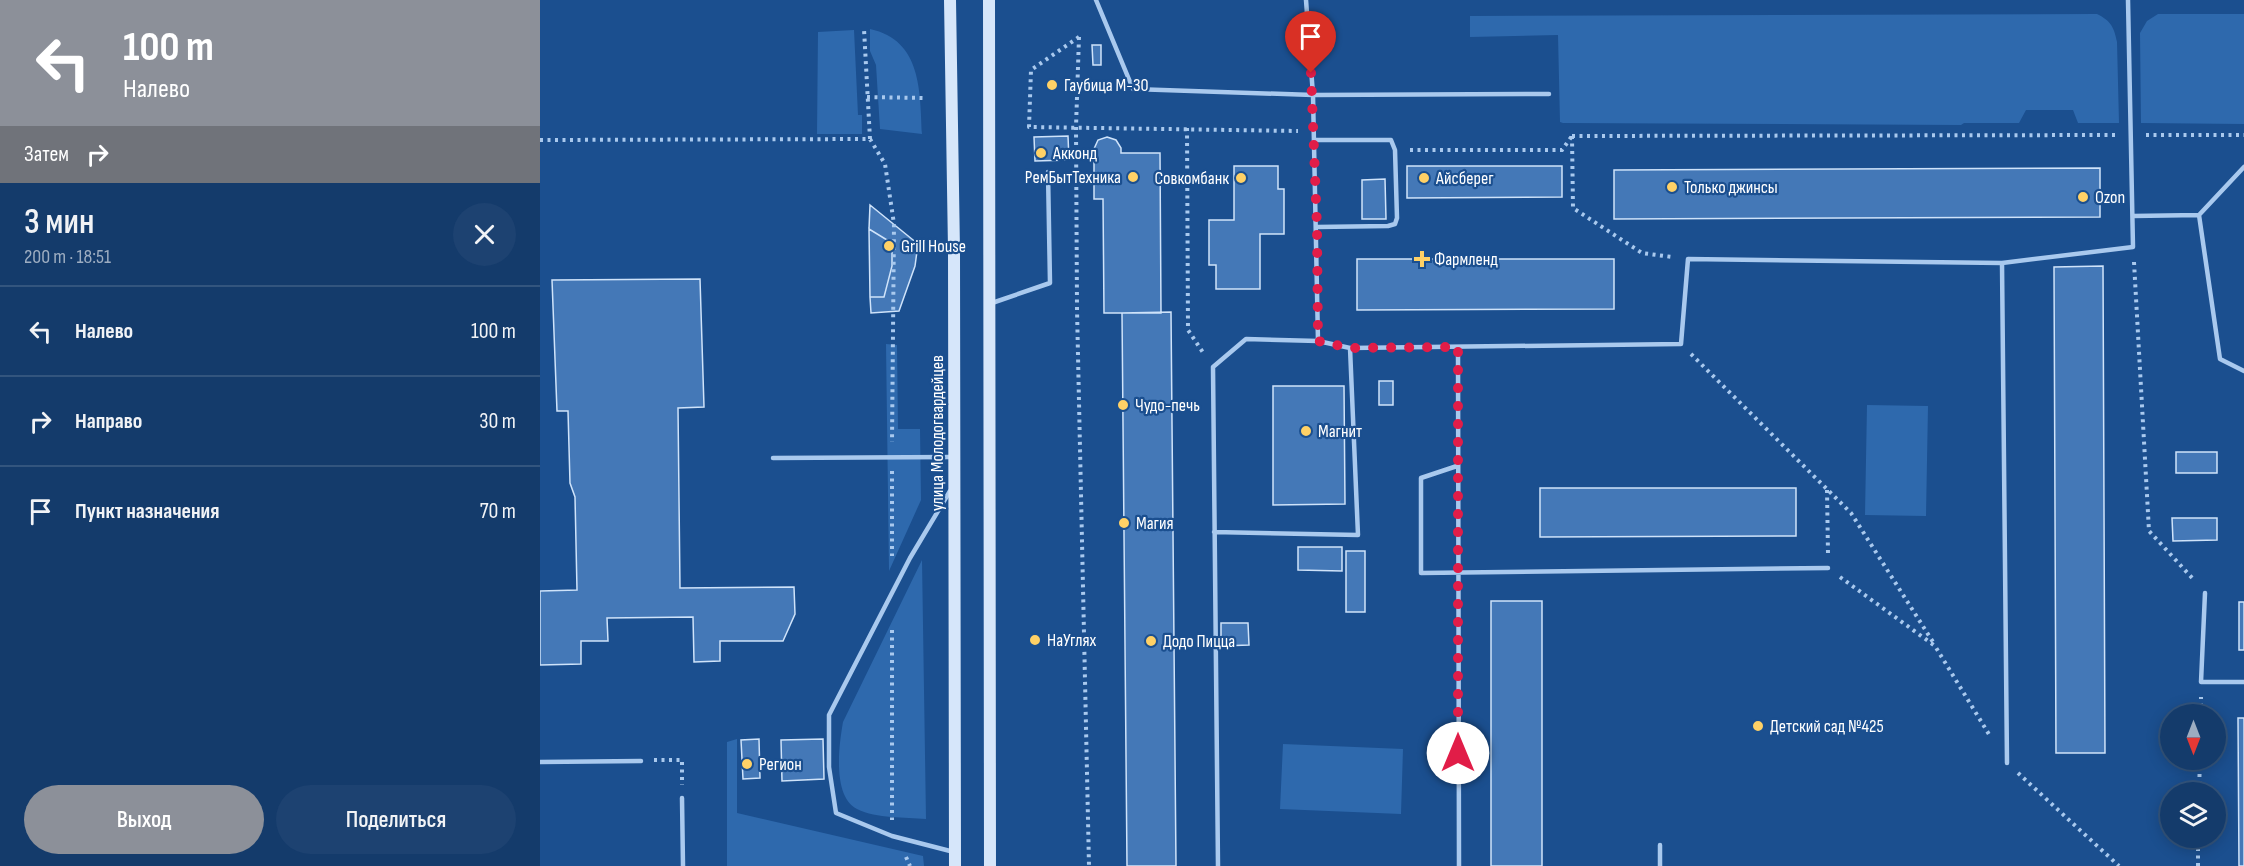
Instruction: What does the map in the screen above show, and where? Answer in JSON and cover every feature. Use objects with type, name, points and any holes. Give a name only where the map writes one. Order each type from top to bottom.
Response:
[{"type":"main road","name":"улица Молодогвардейцев","points":[[950,0],[955,457],[955,866]]},
{"type":"main road","points":[[989,0],[990,866]]},
{"type":"lane","points":[[1096,0],[1133,89],[1313,95],[1549,94]]},
{"type":"lane","points":[[1306,0],[1313,95],[1318,341]]},
{"type":"lane","points":[[1218,866],[1213,367],[1246,339],[1318,341],[1350,348],[1681,344],[1688,259],[2002,263],[2133,247],[2128,0]]},
{"type":"lane","points":[[1314,140],[1391,140],[1395,150],[1397,218],[1395,224],[1317,227]]},
{"type":"lane","points":[[2133,216],[2199,215],[2244,167]]},
{"type":"lane","points":[[989,304],[1050,283],[1048,172]]},
{"type":"lane","points":[[2199,215],[2220,359],[2244,371]]},
{"type":"lane","points":[[2002,263],[2007,763]]},
{"type":"lane","points":[[1458,347],[1459,866]]},
{"type":"lane","points":[[1214,532],[1358,534],[1350,348]]},
{"type":"lane","points":[[773,458],[955,457]]},
{"type":"lane","points":[[1457,466],[1422,478],[1421,573],[1828,568]]},
{"type":"lane","points":[[955,483],[910,558],[829,715],[829,767],[836,813],[892,836],[955,852]]},
{"type":"lane","points":[[2205,593],[2201,682],[2244,682]]},
{"type":"lane","points":[[540,762],[641,761]]},
{"type":"lane","points":[[682,798],[682,866]]},
{"type":"lane","points":[[1660,846],[1660,866]]},
{"type":"path","points":[[864,28],[870,139],[885,164],[894,224],[892,559]]},
{"type":"path","points":[[1089,866],[1077,309],[1076,127],[1079,37],[1031,70],[1029,127],[1076,127],[1186,128],[1314,132]]},
{"type":"path","points":[[867,97],[923,98]]},
{"type":"path","points":[[1186,128],[1188,330],[1213,367]]},
{"type":"path","points":[[1572,136],[2244,135]]},
{"type":"path","points":[[1395,150],[1562,150],[1572,136]]},
{"type":"path","points":[[1572,136],[1573,208],[1642,253],[1688,259]]},
{"type":"path","points":[[540,140],[870,139]]},
{"type":"path","points":[[2133,247],[2149,531],[2205,593]]},
{"type":"path","points":[[1681,344],[1851,513],[2007,763],[2118,866]]},
{"type":"path","points":[[1827,490],[1828,568],[1935,646]]},
{"type":"path","points":[[892,627],[892,836],[910,866]]},
{"type":"path","points":[[641,761],[682,760],[682,798]]},
{"type":"path","points":[[2198,848],[2198,866]]},
{"type":"shaded area","points":[[2097,14],[2106,19],[2115,32],[2119,123],[2078,123],[2073,110],[2026,110],[2019,123],[1964,123],[1961,125],[1563,123],[1560,122],[1558,35],[1470,37],[1470,16]]},
{"type":"shaded area","points":[[2158,14],[2244,14],[2244,124],[2141,123],[2140,33],[2147,21]]},
{"type":"shaded area","points":[[870,29],[887,35],[900,44],[909,56],[918,85],[922,134],[880,129],[876,65],[870,51]]},
{"type":"shaded area","points":[[854,30],[858,115],[862,115],[862,134],[817,134],[818,32]]},
{"type":"shaded area","points":[[886,344],[897,345],[898,429],[920,429],[921,500],[889,571]]},
{"type":"shaded area","points":[[1867,405],[1928,406],[1926,516],[1865,515]]},
{"type":"shaded area","points":[[922,560],[926,819],[891,817],[857,809],[844,793],[839,769],[843,722]]},
{"type":"shaded area","points":[[737,739],[737,813],[923,856],[924,866],[727,866],[727,742]]},
{"type":"shaded area","points":[[1283,744],[1403,749],[1401,814],[1280,809]]},
{"type":"building","points":[[1092,45],[1101,45],[1101,65],[1093,65]]},
{"type":"building","points":[[1068,136],[1069,160],[1035,161],[1034,137]]},
{"type":"building","points":[[1107,137],[1116,140],[1121,153],[1160,153],[1161,313],[1104,313],[1103,199],[1094,199],[1094,149],[1098,140]]},
{"type":"building","points":[[1234,166],[1278,166],[1278,189],[1284,189],[1284,234],[1260,234],[1260,289],[1216,289],[1216,265],[1209,265],[1209,220],[1234,220]]},
{"type":"building","points":[[1407,166],[1562,166],[1562,197],[1407,198]]},
{"type":"building","points":[[2100,168],[2100,217],[1614,219],[1614,170]]},
{"type":"building","points":[[1385,179],[1386,219],[1362,219],[1362,180]]},
{"type":"building","points":[[870,205],[918,244],[915,266],[899,311],[871,313],[870,297],[884,297],[892,266],[892,243],[869,229]]},
{"type":"building","points":[[869,229],[892,243],[892,266],[884,297],[870,297]]},
{"type":"building","points":[[1357,259],[1614,259],[1614,309],[1357,310]]},
{"type":"building","points":[[2103,266],[2105,753],[2056,753],[2054,267]]},
{"type":"building","points":[[700,279],[704,407],[678,408],[680,588],[794,587],[795,614],[783,641],[720,641],[720,661],[694,662],[693,617],[607,618],[608,641],[581,641],[581,664],[540,665],[540,591],[577,590],[575,497],[570,483],[568,411],[557,411],[552,280]]},
{"type":"building","points":[[1171,312],[1176,866],[1127,866],[1122,313]]},
{"type":"building","points":[[1379,381],[1393,381],[1393,405],[1379,405]]},
{"type":"building","points":[[1273,386],[1344,386],[1345,504],[1273,505]]},
{"type":"building","points":[[2176,452],[2217,452],[2217,473],[2176,473]]},
{"type":"building","points":[[1540,488],[1796,488],[1796,536],[1540,537]]},
{"type":"building","points":[[2172,518],[2217,518],[2217,540],[2173,541]]},
{"type":"building","points":[[1298,547],[1342,547],[1342,571],[1298,570]]},
{"type":"building","points":[[1346,551],[1365,551],[1365,612],[1346,612]]},
{"type":"building","points":[[1491,601],[1542,601],[1542,866],[1491,866]]},
{"type":"building","points":[[2239,602],[2244,602],[2244,650],[2239,650]]},
{"type":"building","points":[[1221,623],[1248,623],[1249,645],[1221,646]]},
{"type":"building","points":[[2238,718],[2244,718],[2244,866],[2239,866]]},
{"type":"building","points":[[759,739],[760,778],[743,779],[741,740]]},
{"type":"building","points":[[823,739],[824,779],[782,781],[781,740]]},
{"type":"place","name":"Гаубица М-30","points":[[1052,85]]},
{"type":"place","name":"Акконд","points":[[1041,153]]},
{"type":"place","name":"РемБытТехника","points":[[1133,177]]},
{"type":"place","name":"Совкомбанк","points":[[1241,178]]},
{"type":"place","name":"Айсберег","points":[[1424,178]]},
{"type":"place","name":"Только джинсы","points":[[1672,187]]},
{"type":"place","name":"Ozon","points":[[2083,197]]},
{"type":"place","name":"Grill House","points":[[889,246]]},
{"type":"place","name":"Фармленд","points":[[1422,259]]},
{"type":"place","name":"Чудо-печь","points":[[1123,405]]},
{"type":"place","name":"Магнит","points":[[1306,431]]},
{"type":"place","name":"Магия","points":[[1124,523]]},
{"type":"place","name":"НаУглях","points":[[1035,640]]},
{"type":"place","name":"Додо Пицца","points":[[1151,641]]},
{"type":"place","name":"Детский сад №425","points":[[1758,726]]},
{"type":"place","name":"Регион","points":[[747,764]]},
{"type":"route","points":[[1311,73],[1317,227],[1318,341],[1350,348],[1458,347],[1458,753]]}]
